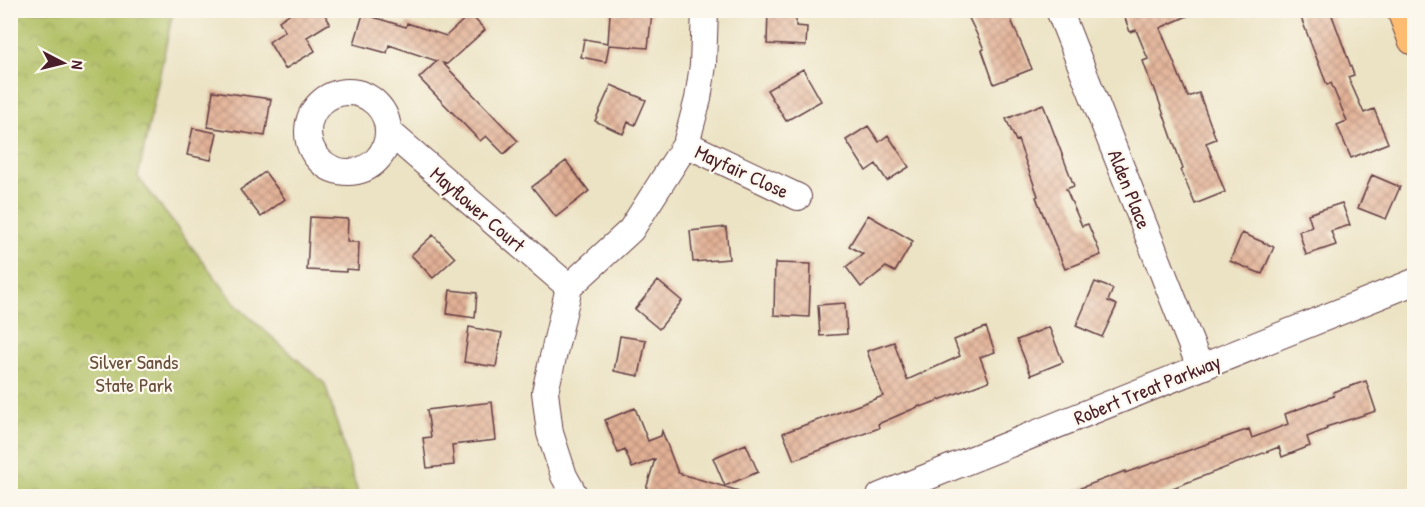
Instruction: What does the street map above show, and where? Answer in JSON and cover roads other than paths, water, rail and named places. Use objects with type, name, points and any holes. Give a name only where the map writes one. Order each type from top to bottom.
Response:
[{"type":"main road","points":[[1403,10],[1414,39]]},
{"type":"street","points":[[575,496],[564,476],[550,433],[545,392],[569,287],[631,230],[686,144],[698,99],[703,65],[705,10]]},
{"type":"street","name":"Alden Place","points":[[1059,10],[1200,367]]},
{"type":"street","name":"Mayflower Court","points":[[388,131],[569,287]]},
{"type":"street","name":"Mayfair Close","points":[[686,144],[798,197]]},
{"type":"street","name":"Robert Treat Parkway","points":[[880,496],[1414,282]]},
{"type":"park label","name":"Silver Sands State Park","points":[[134,372]]}]
